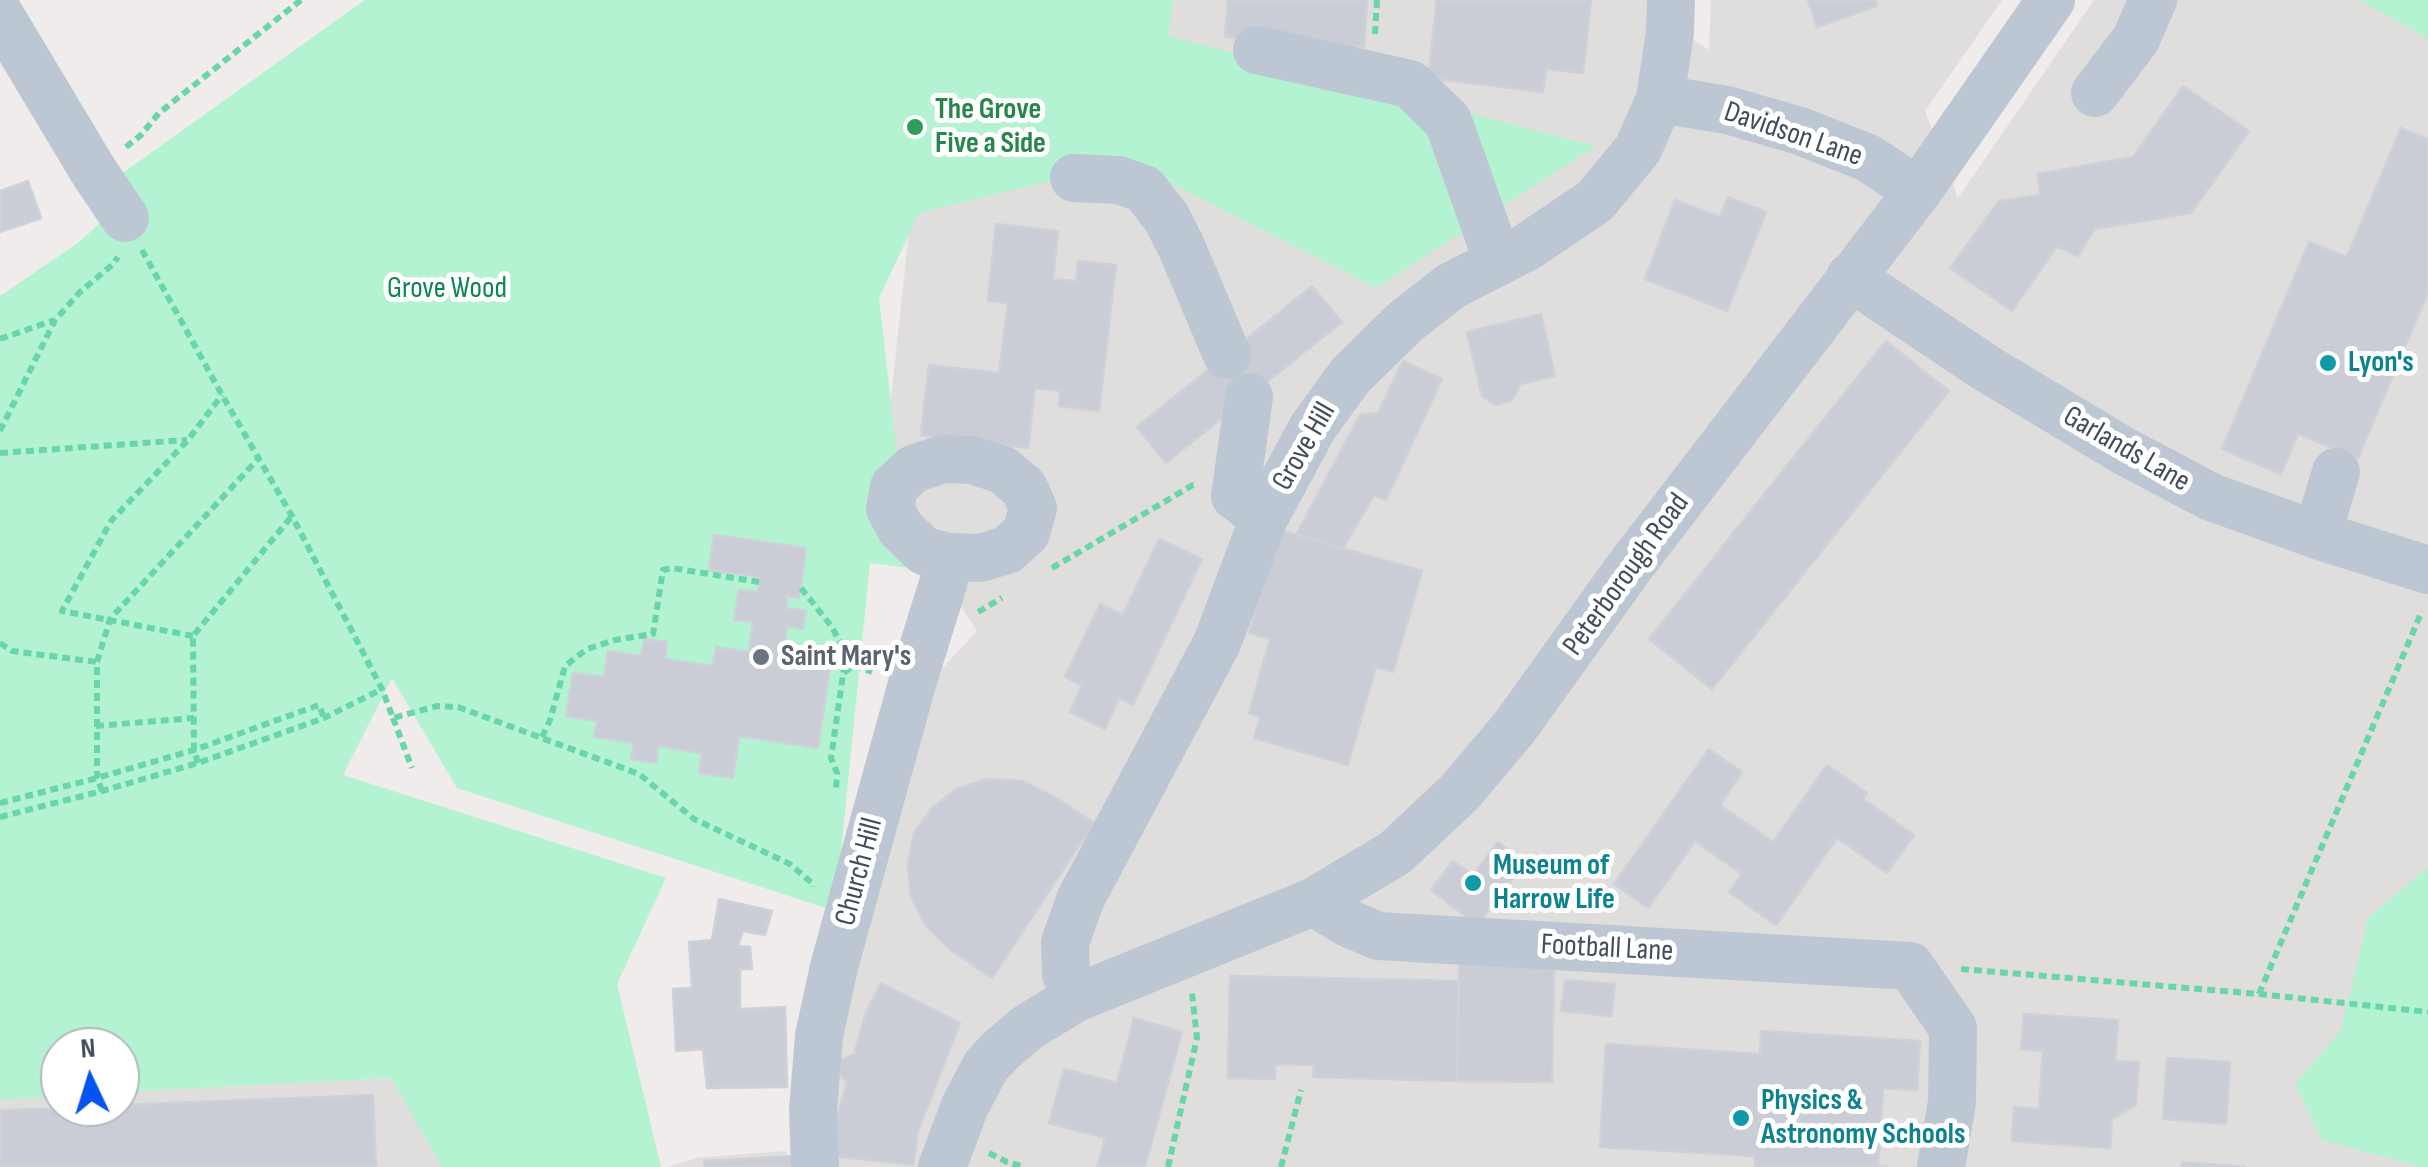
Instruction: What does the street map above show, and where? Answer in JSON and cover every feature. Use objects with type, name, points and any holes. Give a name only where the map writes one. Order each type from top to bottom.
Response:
[{"type":"street","name":"Grove Hill","points":[[1076,998],[1066,974],[1065,943],[1080,900],[1217,643],[1264,518],[1313,426],[1350,376],[1405,322],[1451,286],[1527,247],[1594,202],[1638,149],[1660,99],[1671,0]]},
{"type":"street","name":"Peterborough Road","points":[[942,1167],[986,1066],[1028,1027],[1076,998],[1313,902],[1395,853],[1460,792],[1514,728],[1628,570],[1918,190],[2051,0]]},
{"type":"street","points":[[2095,93],[2136,39],[2153,0]]},
{"type":"street","points":[[0,15],[125,218]]},
{"type":"street","points":[[1256,50],[1410,84],[1448,121],[1498,262]]},
{"type":"street","name":"Davidson Lane","points":[[1660,99],[1727,110],[1800,131],[1868,158],[1918,190]]},
{"type":"street","points":[[1074,178],[1119,180],[1144,189],[1166,217],[1181,246],[1227,355]]},
{"type":"street","name":"Garlands Lane","points":[[1850,277],[1986,368],[2211,498],[2428,570]]},
{"type":"street","points":[[1249,397],[1236,496],[1264,518]]},
{"type":"street","points":[[2317,536],[2336,472]]},
{"type":"street","name":"Church Hill","points":[[815,1167],[813,1110],[819,1036],[834,967],[940,589]]},
{"type":"street","name":"Football Lane","points":[[1313,902],[1378,936],[1910,966],[1954,1028],[1952,1102],[1941,1167]]},
{"type":"path","points":[[94,172],[142,135],[160,113],[301,0]]},
{"type":"path","points":[[1367,0],[1377,1]]},
{"type":"path","points":[[0,431],[56,320],[80,292],[112,265],[126,244],[125,218]]},
{"type":"path","points":[[125,218],[292,516],[382,689],[412,768]]},
{"type":"path","points":[[0,339],[56,320]]},
{"type":"path","points":[[193,636],[62,612],[111,521],[188,440],[222,395]]},
{"type":"path","points":[[0,453],[188,440]]},
{"type":"path","points":[[102,792],[97,778],[97,662],[110,619],[258,459]]},
{"type":"path","points":[[1040,575],[1193,484]]},
{"type":"path","points":[[198,763],[194,750],[193,636],[292,516]]},
{"type":"path","points":[[542,737],[564,666],[587,649],[653,634],[663,570],[672,568],[759,582]]},
{"type":"path","points":[[800,588],[832,627],[846,654],[860,666]]},
{"type":"path","points":[[940,589],[972,615],[1006,595]]},
{"type":"path","points":[[2259,994],[2428,596]]},
{"type":"path","points":[[0,643],[12,650]]},
{"type":"path","points":[[0,653],[12,650],[97,662]]},
{"type":"path","points":[[834,807],[837,773],[832,758],[846,654]]},
{"type":"path","points":[[0,816],[102,792],[198,763],[324,718],[382,689]]},
{"type":"path","points":[[0,802],[194,750],[319,705],[324,718]]},
{"type":"path","points":[[393,718],[436,706],[458,707],[638,774],[694,819],[790,864],[813,884],[813,891]]},
{"type":"path","points":[[96,726],[194,718]]},
{"type":"path","points":[[810,882],[815,871]]},
{"type":"path","points":[[1168,1167],[1197,1038],[1189,952]]},
{"type":"path","points":[[1960,969],[2428,1012]]},
{"type":"path","points":[[1282,1167],[1301,1090]]},
{"type":"shaded area","points":[[1165,0],[1656,0],[1657,16],[1709,50],[1711,0],[2002,0],[1925,111],[1958,198],[2094,0],[2428,0],[2428,1167],[831,1167],[837,1044],[939,672],[977,631],[959,604],[875,545],[913,196]]},
{"type":"shaded area","points":[[392,1078],[442,1167],[0,1167],[0,1100],[40,1097],[40,1127],[140,1127],[140,1091]]},
{"type":"shaded area","points":[[786,1151],[788,1167],[667,1167],[696,1158]]},
{"type":"green space","name":"Grove Wood","points":[[365,0],[1173,0],[1168,36],[1596,146],[1376,288],[1129,162],[919,213],[879,298],[910,568],[870,563],[835,911],[457,788],[392,678],[343,775],[666,878],[617,984],[661,1167],[442,1167],[391,1078],[140,1091],[140,1027],[40,1027],[40,1097],[0,1100],[0,296],[78,243],[130,196],[123,173]],"holes":[[[805,553],[799,597],[787,596],[786,608],[806,611],[803,628],[787,626],[783,654],[831,661],[739,736],[732,778],[699,773],[702,753],[658,746],[655,762],[632,759],[634,743],[595,737],[597,721],[566,716],[573,673],[604,677],[608,651],[641,656],[644,639],[666,642],[665,659],[713,666],[716,647],[749,652],[753,622],[734,619],[739,590],[758,592],[760,577],[710,570]]]},
{"type":"green space","points":[[2360,0],[2428,0],[2428,39]]},
{"type":"green space","points":[[2428,867],[2428,1167],[2421,1167],[2322,1140],[2295,1084],[2341,1030],[2368,918]]},
{"type":"building","points":[[1228,0],[1367,0],[1364,47],[1225,37]]},
{"type":"building","points":[[1437,0],[1591,0],[1583,73],[1546,69],[1543,92],[1428,78]]},
{"type":"building","points":[[1808,0],[1875,0],[1877,6],[1817,27]]},
{"type":"building","points":[[2183,86],[2249,131],[2191,213],[2094,229],[2078,256],[2057,246],[2012,311],[1950,268],[1999,201],[2040,195],[2038,174],[2133,157]]},
{"type":"building","name":"Lyon's","points":[[2401,128],[2428,139],[2428,292],[2358,458],[2298,434],[2281,474],[2222,449],[2309,242],[2347,257]]},
{"type":"building","points":[[28,181],[41,218],[0,232],[0,191]]},
{"type":"building","points":[[1728,197],[1766,212],[1727,311],[1645,279],[1675,200],[1720,217]]},
{"type":"building","points":[[996,224],[1058,231],[1053,279],[1076,281],[1078,261],[1116,265],[1099,411],[1059,406],[1060,391],[1035,388],[1028,448],[921,435],[929,365],[999,373],[1008,303],[988,301]]},
{"type":"building","points":[[1312,286],[1342,322],[1166,463],[1137,427]]},
{"type":"building","points":[[1541,314],[1555,376],[1521,384],[1511,401],[1495,405],[1482,396],[1467,332]]},
{"type":"building","points":[[1886,341],[1949,391],[1712,689],[1649,639]]},
{"type":"building","points":[[1403,361],[1442,379],[1386,500],[1374,495],[1343,548],[1296,535],[1360,415],[1378,413]]},
{"type":"building","points":[[1279,530],[1422,571],[1393,672],[1376,667],[1348,765],[1254,738],[1260,717],[1249,713],[1270,639],[1249,633]]},
{"type":"building","name":"Saint Mary's","points":[[714,535],[806,548],[799,598],[787,596],[786,608],[806,611],[803,629],[787,626],[783,654],[831,661],[818,748],[739,736],[733,778],[699,773],[702,753],[658,746],[656,763],[631,759],[634,743],[594,737],[597,721],[566,716],[573,673],[604,677],[608,651],[641,656],[644,639],[667,642],[665,659],[713,666],[716,647],[749,652],[753,622],[734,620],[739,590],[758,592],[760,577],[709,570]]},
{"type":"building","points":[[1159,539],[1202,559],[1133,705],[1119,698],[1105,729],[1070,712],[1082,685],[1065,677],[1100,604],[1123,615]]},
{"type":"building","points":[[1709,749],[1742,772],[1720,805],[1773,842],[1827,765],[1867,793],[1863,799],[1914,835],[1887,873],[1837,838],[1776,925],[1729,892],[1742,874],[1695,841],[1648,908],[1614,884]]},
{"type":"building","points":[[987,779],[1023,781],[1094,823],[992,978],[948,948],[926,926],[911,896],[908,864],[914,833],[933,807],[956,789]]},
{"type":"building","name":"Museum of Harrow Life","points":[[1498,842],[1525,862],[1477,925],[1431,890],[1453,861],[1473,875]]},
{"type":"building","points":[[719,899],[772,911],[765,935],[743,931],[738,946],[750,947],[752,969],[740,969],[740,1009],[785,1007],[787,1087],[707,1088],[703,1049],[676,1051],[673,989],[692,988],[689,942],[712,940]]},
{"type":"building","points":[[1459,961],[1554,963],[1552,1082],[1457,1081]]},
{"type":"building","points":[[1230,976],[1459,981],[1457,1081],[1313,1077],[1314,1065],[1275,1064],[1275,1079],[1228,1078]]},
{"type":"building","points":[[1565,980],[1615,984],[1611,1016],[1561,1011]]},
{"type":"building","points":[[881,983],[960,1023],[918,1131],[913,1165],[833,1156],[836,1121],[847,1082],[837,1072],[842,1059],[854,1055],[866,1013]]},
{"type":"building","points":[[2024,1014],[2118,1020],[2115,1061],[2139,1062],[2136,1105],[2112,1119],[2110,1148],[2012,1141],[2014,1107],[2039,1109],[2043,1051],[2021,1049]]},
{"type":"building","points":[[1134,1018],[1182,1032],[1145,1167],[1097,1167],[1105,1138],[1049,1123],[1064,1069],[1117,1083]]},
{"type":"building","name":"Physics & Astronomy Schools","points":[[1761,1031],[1920,1041],[1917,1090],[1883,1088],[1878,1166],[1887,1167],[1755,1167],[1755,1156],[1600,1147],[1606,1044],[1760,1054]]},
{"type":"building","points":[[2167,1058],[2230,1062],[2226,1124],[2163,1119]]},
{"type":"building","points":[[373,1095],[376,1167],[0,1167],[0,1110],[40,1109],[40,1127],[140,1127],[140,1104]]},
{"type":"building","points":[[791,1156],[792,1167],[705,1167],[704,1161]]},
{"type":"building","points":[[2182,1162],[2245,1167],[2182,1167]]},
{"type":"place","name":"The Grove Five a Side","points":[[915,127]]},
{"type":"place","name":"Lyon's","points":[[2328,363]]},
{"type":"place","name":"Saint Mary's","points":[[761,657]]},
{"type":"place","name":"Museum of Harrow Life","points":[[1473,883]]},
{"type":"place","name":"Physics & Astronomy Schools","points":[[1741,1118]]}]
